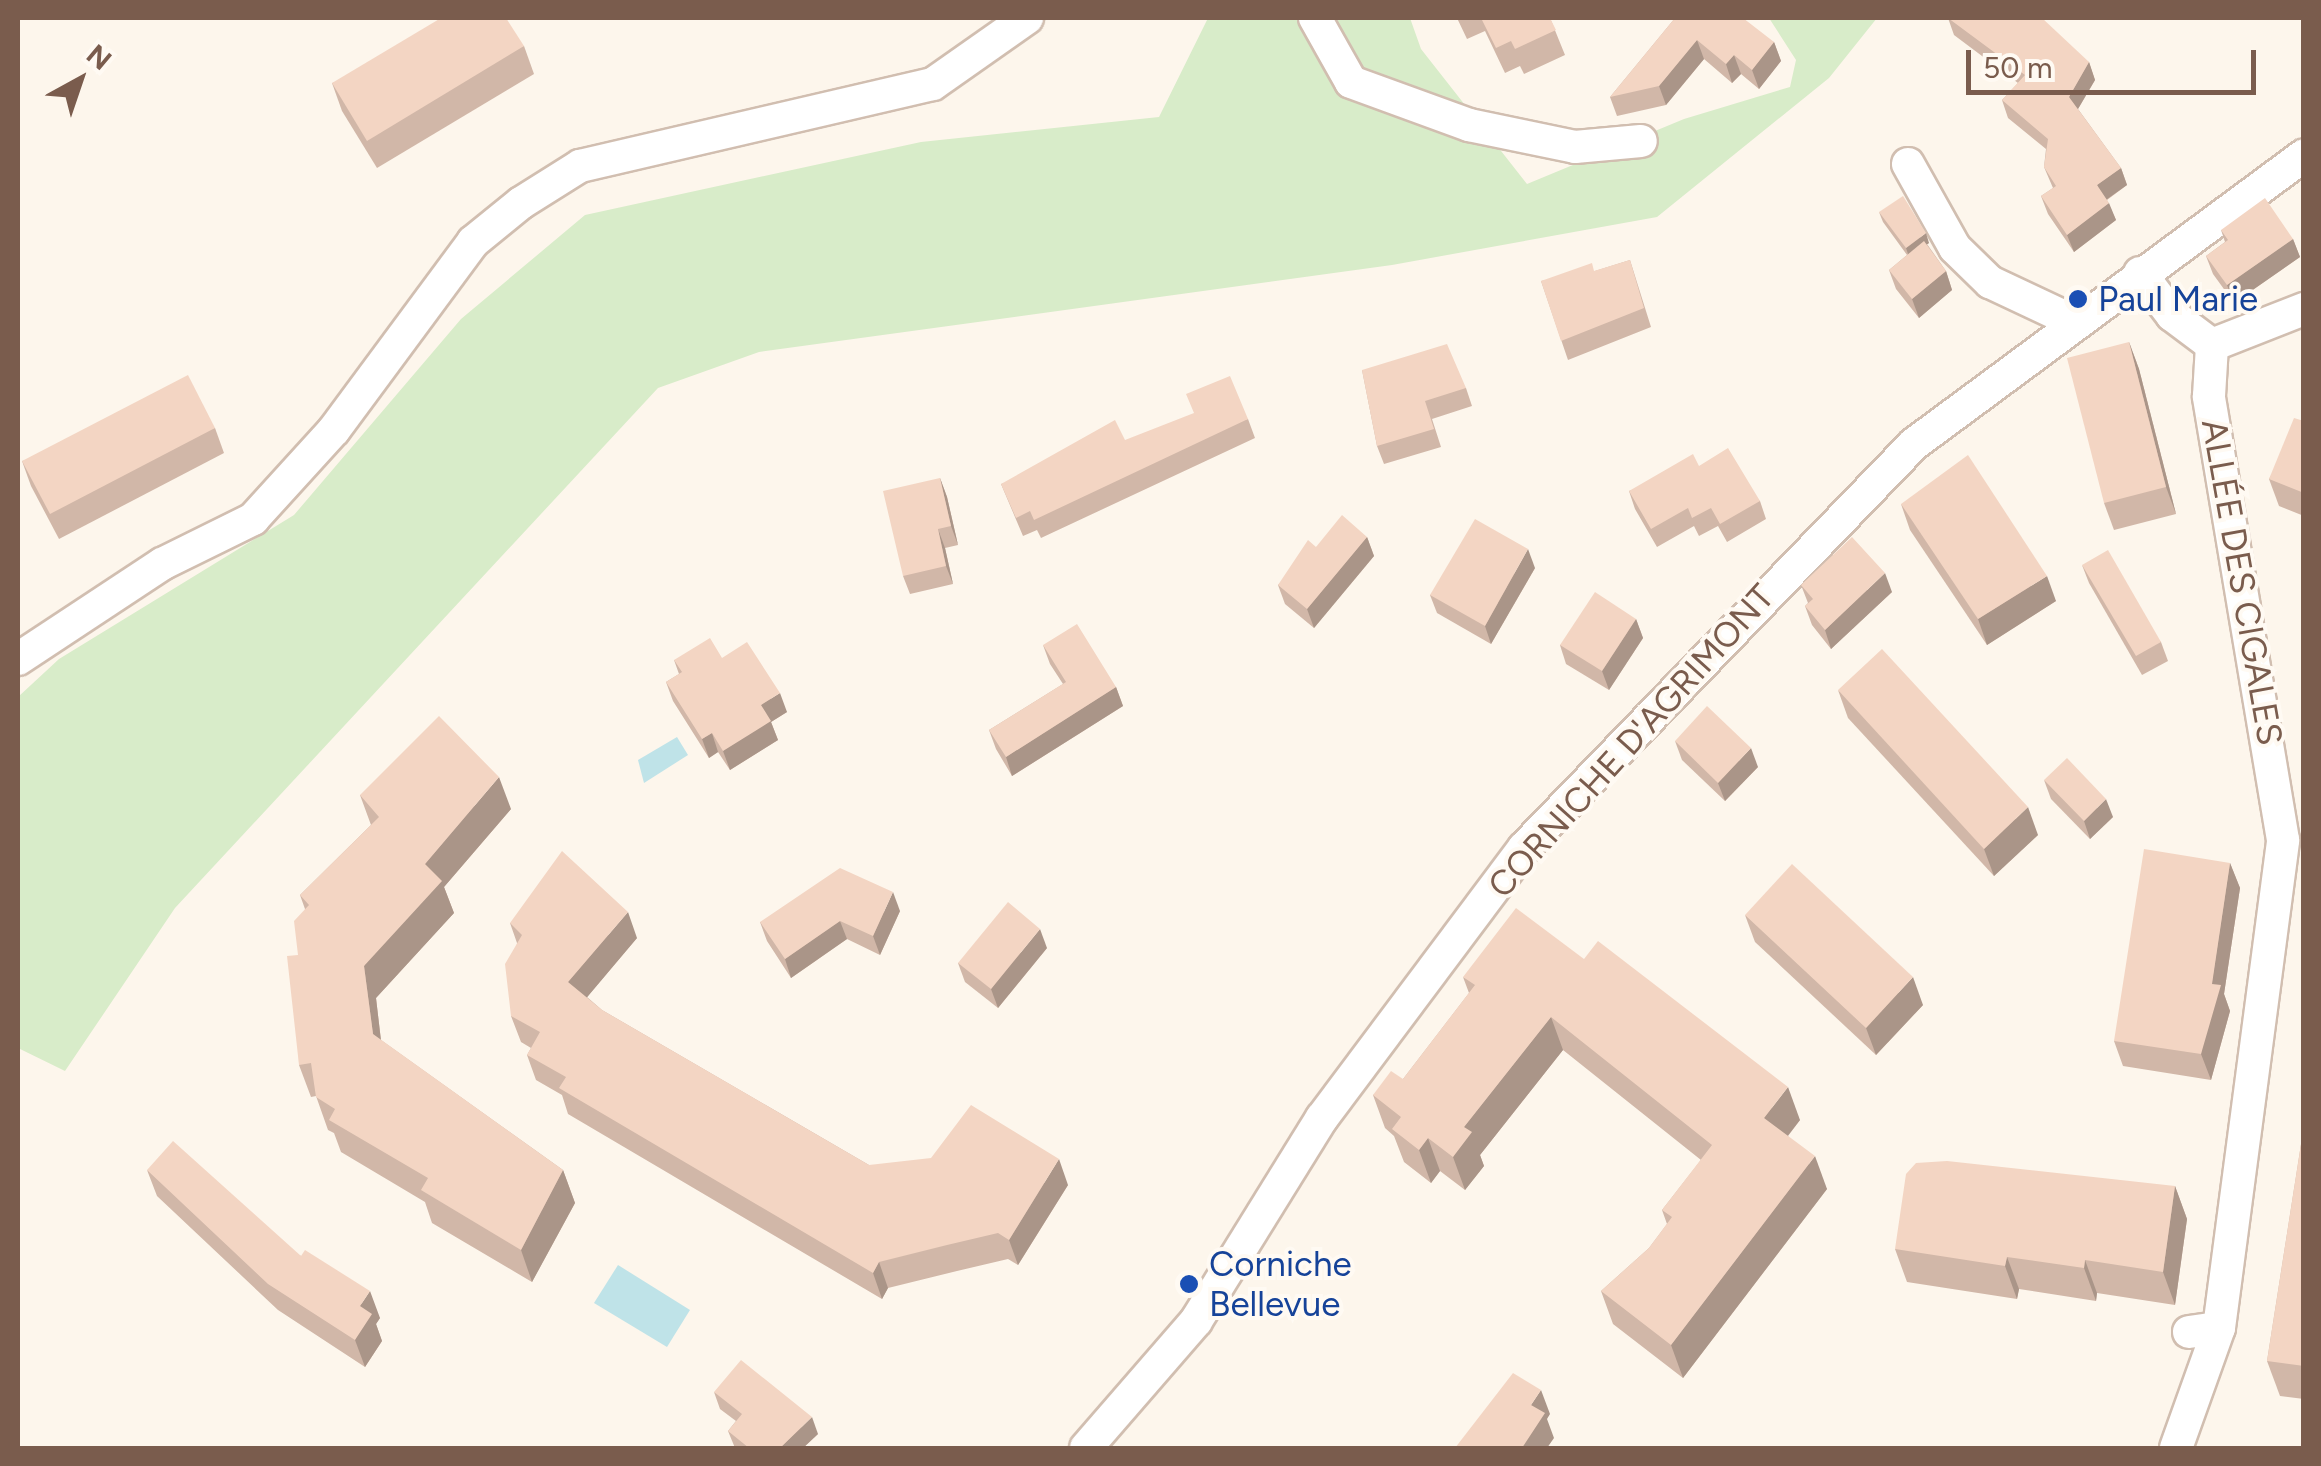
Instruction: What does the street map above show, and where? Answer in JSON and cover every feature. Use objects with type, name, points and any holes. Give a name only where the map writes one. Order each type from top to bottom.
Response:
[{"type":"street","points":[[18,659],[162,564],[253,519],[334,430],[473,242],[521,203],[580,166],[933,84],[1027,18]]},
{"type":"street","points":[[1315,18],[1350,82],[1469,125],[1575,147],[1641,141]]},
{"type":"street","name":"CORNICHE D'AGRIMONT","points":[[1086,1448],[1196,1320],[1322,1118],[1524,848],[1914,444],[2304,154]]},
{"type":"street","points":[[1908,164],[1955,248],[1990,282],[2074,322]]},
{"type":"street","points":[[2140,273],[2172,315],[2212,345],[2304,309]]},
{"type":"street","name":"ALLÉE DES CIGALES","points":[[2176,1448],[2204,1330],[2283,840],[2209,396],[2212,345]]},
{"type":"green space","points":[[1208,18],[1410,18],[1421,49],[1527,184],[1684,119],[1790,87],[1796,60],[1769,18],[1877,18],[1829,78],[1657,217],[1392,265],[759,352],[658,388],[175,908],[65,1071],[18,1048],[18,697],[59,659],[294,515],[461,319],[585,215],[921,142],[1159,117]]},
{"type":"water","points":[[677,737],[688,755],[644,783],[638,760]]},
{"type":"water","points":[[618,1265],[690,1310],[667,1347],[594,1303]]},
{"type":"building","points":[[441,18],[506,18],[524,46],[367,141],[332,83]]},
{"type":"building","points":[[1481,18],[1550,18],[1556,30],[1515,49],[1511,41],[1496,48]]},
{"type":"building","points":[[1675,18],[1743,18],[1774,42],[1752,70],[1734,55],[1726,64],[1697,40],[1659,86],[1610,97]]},
{"type":"building","points":[[1948,18],[2042,18],[2089,62],[2069,97],[2121,168],[2097,185],[2109,203],[2067,235],[2041,196],[2056,186],[2044,167],[2048,139],[2002,100],[2025,75]]},
{"type":"building","points":[[1903,196],[1926,233],[1906,248],[1879,212]]},
{"type":"building","points":[[2265,198],[2293,239],[2227,285],[2206,256],[2228,240],[2221,230]]},
{"type":"building","points":[[1924,241],[1946,271],[1912,299],[1889,270]]},
{"type":"building","points":[[1630,260],[1644,308],[1561,341],[1541,281],[1592,263],[1594,271]]},
{"type":"building","points":[[2129,342],[2166,487],[2104,503],[2067,358]]},
{"type":"building","points":[[1447,344],[1466,388],[1425,401],[1434,429],[1377,446],[1362,370]]},
{"type":"building","points":[[188,375],[215,428],[50,514],[22,461]]},
{"type":"building","points":[[1230,376],[1248,419],[1034,520],[1030,511],[1016,518],[1001,484],[1115,420],[1125,440],[1194,413],[1186,394]]},
{"type":"building","points":[[2294,418],[2304,421],[2304,493],[2269,479]]},
{"type":"building","points":[[1728,448],[1760,501],[1720,524],[1711,508],[1692,518],[1688,508],[1651,529],[1629,491],[1693,454],[1699,466]]},
{"type":"building","points":[[1968,455],[2047,576],[1978,619],[1901,504]]},
{"type":"building","points":[[940,478],[951,526],[938,529],[946,566],[903,576],[883,491]]},
{"type":"building","points":[[1342,515],[1367,537],[1307,609],[1278,585],[1308,540],[1316,547]]},
{"type":"building","points":[[1475,519],[1528,549],[1485,626],[1430,595]]},
{"type":"building","points":[[1852,537],[1885,573],[1825,630],[1805,606],[1813,599],[1801,585]]},
{"type":"building","points":[[2108,550],[2161,642],[2136,656],[2082,565]]},
{"type":"building","points":[[1595,592],[1636,619],[1602,671],[1560,645]]},
{"type":"building","points":[[1077,624],[1116,687],[1006,757],[989,730],[1066,682],[1043,645]]},
{"type":"building","points":[[710,638],[722,658],[747,642],[780,693],[761,705],[771,721],[723,751],[712,733],[702,739],[666,682],[682,672],[674,660]]},
{"type":"building","points":[[1882,649],[2028,807],[1984,849],[1838,690]]},
{"type":"building","points":[[1707,706],[1751,748],[1718,783],[1675,741]]},
{"type":"building","points":[[439,716],[499,777],[425,864],[442,881],[364,966],[373,1034],[563,1170],[521,1250],[421,1190],[428,1178],[329,1120],[335,1109],[316,1097],[311,1063],[299,1065],[287,956],[298,955],[294,921],[309,905],[300,895],[379,817],[360,795]]},
{"type":"building","points":[[2067,758],[2106,799],[2084,821],[2044,780]]},
{"type":"building","points":[[2144,849],[2230,863],[2212,984],[2221,985],[2201,1054],[2114,1041]]},
{"type":"building","points":[[562,851],[628,912],[568,982],[602,1010],[869,1165],[931,1158],[971,1105],[1059,1159],[1009,1240],[998,1233],[947,1245],[879,1262],[873,1273],[559,1088],[566,1077],[527,1055],[540,1032],[511,1016],[505,964],[522,935],[510,923]]},
{"type":"building","points":[[1792,864],[1913,977],[1866,1028],[1745,915]]},
{"type":"building","points":[[840,868],[893,892],[873,936],[840,921],[785,959],[760,922]]},
{"type":"building","points":[[1008,902],[1040,929],[991,989],[958,963]]},
{"type":"building","points":[[1516,908],[1584,959],[1598,941],[1788,1087],[1764,1118],[1815,1156],[1671,1345],[1601,1291],[1649,1248],[1672,1217],[1662,1210],[1712,1145],[1551,1017],[1464,1127],[1472,1132],[1453,1157],[1428,1138],[1419,1150],[1392,1129],[1401,1117],[1373,1095],[1391,1071],[1403,1079],[1475,985],[1463,977]]},
{"type":"building","points":[[2304,1125],[2304,1366],[2267,1361]]},
{"type":"building","points":[[173,1141],[301,1256],[305,1250],[370,1291],[360,1306],[372,1314],[355,1340],[268,1284],[147,1170]]},
{"type":"building","points":[[1947,1161],[2175,1186],[2163,1272],[2085,1260],[2084,1268],[2007,1257],[2005,1266],[1895,1249],[1906,1174],[1916,1163]]},
{"type":"building","points":[[741,1360],[812,1417],[780,1448],[749,1448],[728,1431],[742,1414],[714,1392]]},
{"type":"building","points":[[1513,1373],[1541,1390],[1531,1405],[1545,1413],[1522,1448],[1455,1448]]},
{"type":"place","name":"Paul Marie","points":[[2078,299]]},
{"type":"place","name":"Corniche Bellevue","points":[[1189,1284]]}]
